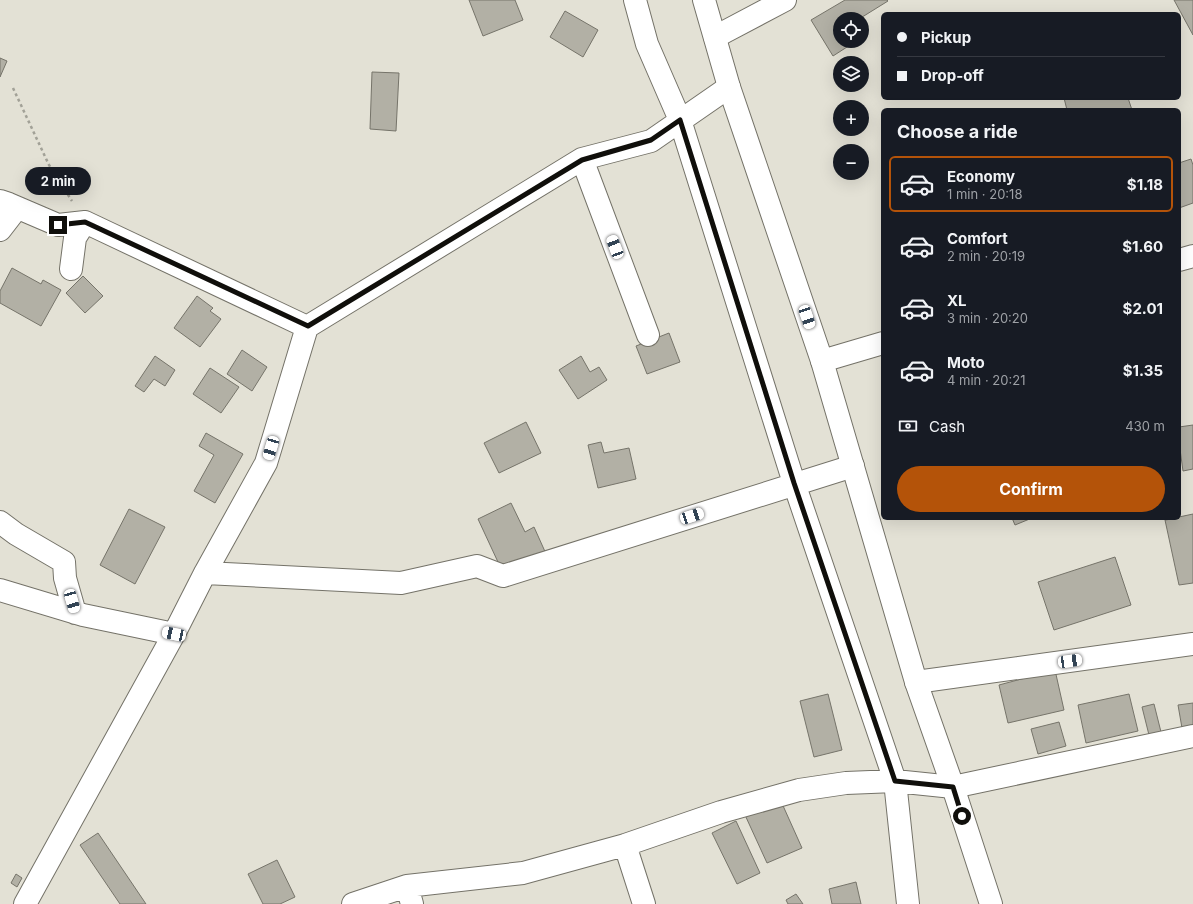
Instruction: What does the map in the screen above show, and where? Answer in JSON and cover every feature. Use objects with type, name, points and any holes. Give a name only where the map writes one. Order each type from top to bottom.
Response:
[{"type":"street","points":[[635,0],[647,44],[680,120],[794,483],[895,781],[908,904]]},
{"type":"street","points":[[704,0],[729,88],[822,361],[916,682],[953,787],[991,904]]},
{"type":"street","points":[[715,37],[785,0]]},
{"type":"street","points":[[25,904],[174,634],[266,463],[308,326],[582,160],[651,140],[729,88]]},
{"type":"street","points":[[582,160],[648,334]]},
{"type":"street","points":[[0,230],[9,205],[58,225],[85,222],[308,326]]},
{"type":"street","points":[[71,269],[75,238],[85,222]]},
{"type":"street","points":[[1181,259],[1193,256]]},
{"type":"street","points":[[822,361],[881,344]]},
{"type":"street","points":[[205,574],[401,583],[477,566],[503,576],[794,483],[853,466]]},
{"type":"street","points":[[0,522],[16,534],[64,562],[65,578],[75,613]]},
{"type":"street","points":[[0,590],[75,613],[174,634]]},
{"type":"street","points":[[916,682],[1193,644]]},
{"type":"street","points":[[353,904],[410,895],[523,873],[625,845],[721,812],[799,790],[846,783],[895,781],[953,787],[1193,736]]},
{"type":"street","points":[[625,845],[644,904]]},
{"type":"path","points":[[13,88],[49,165],[85,222]]},
{"type":"building","points":[[469,0],[515,0],[523,20],[483,36]]},
{"type":"building","points":[[845,0],[888,1],[869,13],[833,12],[833,48],[845,48],[833,56],[811,20]]},
{"type":"building","points":[[1174,0],[1193,0],[1193,35],[1181,12]]},
{"type":"building","points":[[565,11],[598,30],[583,57],[550,37]]},
{"type":"building","points":[[0,58],[7,61],[0,77]]},
{"type":"building","points":[[372,72],[399,73],[396,131],[370,129]]},
{"type":"building","points":[[1064,100],[1129,100],[1131,108],[1066,108]]},
{"type":"building","points":[[1191,159],[1193,165],[1193,203],[1181,207],[1181,162]]},
{"type":"building","points":[[12,268],[41,284],[43,280],[61,290],[41,326],[0,303],[0,291]]},
{"type":"building","points":[[83,276],[103,296],[85,313],[66,293]]},
{"type":"building","points":[[197,296],[213,308],[210,311],[221,319],[200,347],[174,328]]},
{"type":"building","points":[[669,333],[680,362],[647,374],[636,346]]},
{"type":"building","points":[[242,350],[267,367],[252,391],[227,374]]},
{"type":"building","points":[[155,356],[175,370],[165,386],[154,379],[144,392],[135,386]]},
{"type":"building","points":[[581,356],[590,372],[599,367],[607,380],[578,399],[559,370]]},
{"type":"building","points":[[210,368],[239,387],[221,413],[193,394]]},
{"type":"building","points":[[526,422],[541,453],[499,473],[484,443]]},
{"type":"building","points":[[1193,425],[1193,469],[1183,471],[1181,456],[1181,427]]},
{"type":"building","points":[[206,433],[243,454],[215,503],[194,491],[214,455],[199,446]]},
{"type":"building","points":[[601,442],[604,453],[629,448],[636,479],[598,488],[588,445]]},
{"type":"building","points":[[511,503],[525,532],[534,527],[547,556],[504,575],[478,519]]},
{"type":"building","points":[[129,509],[165,527],[135,584],[100,565]]},
{"type":"building","points":[[1193,514],[1193,583],[1179,585],[1165,520],[1181,520],[1181,517]]},
{"type":"building","points":[[1013,520],[1027,520],[1015,525]]},
{"type":"building","points":[[1115,557],[1131,605],[1054,630],[1038,582]]},
{"type":"building","points":[[1055,670],[1064,710],[1008,723],[999,685]]},
{"type":"building","points":[[828,694],[842,750],[814,757],[800,701]]},
{"type":"building","points":[[1129,694],[1138,731],[1086,743],[1078,705]]},
{"type":"building","points":[[1193,703],[1193,726],[1182,728],[1178,705]]},
{"type":"building","points":[[1154,704],[1161,732],[1149,735],[1142,707]]},
{"type":"building","points":[[1059,722],[1066,746],[1038,754],[1031,729]]},
{"type":"building","points":[[780,799],[802,848],[767,863],[745,815]]},
{"type":"building","points":[[736,821],[760,873],[737,884],[712,833]]},
{"type":"building","points":[[98,833],[146,904],[120,904],[80,845]]},
{"type":"building","points":[[277,860],[295,897],[280,904],[263,904],[248,874]]},
{"type":"building","points":[[16,874],[22,878],[17,887],[11,883]]},
{"type":"building","points":[[856,882],[861,904],[832,904],[829,889]]},
{"type":"building","points":[[796,894],[803,904],[788,904],[786,900]]},
{"type":"route","points":[[58,225],[85,222],[308,326],[582,160],[651,140],[680,120],[794,483],[895,781],[953,787],[962,816]]}]
